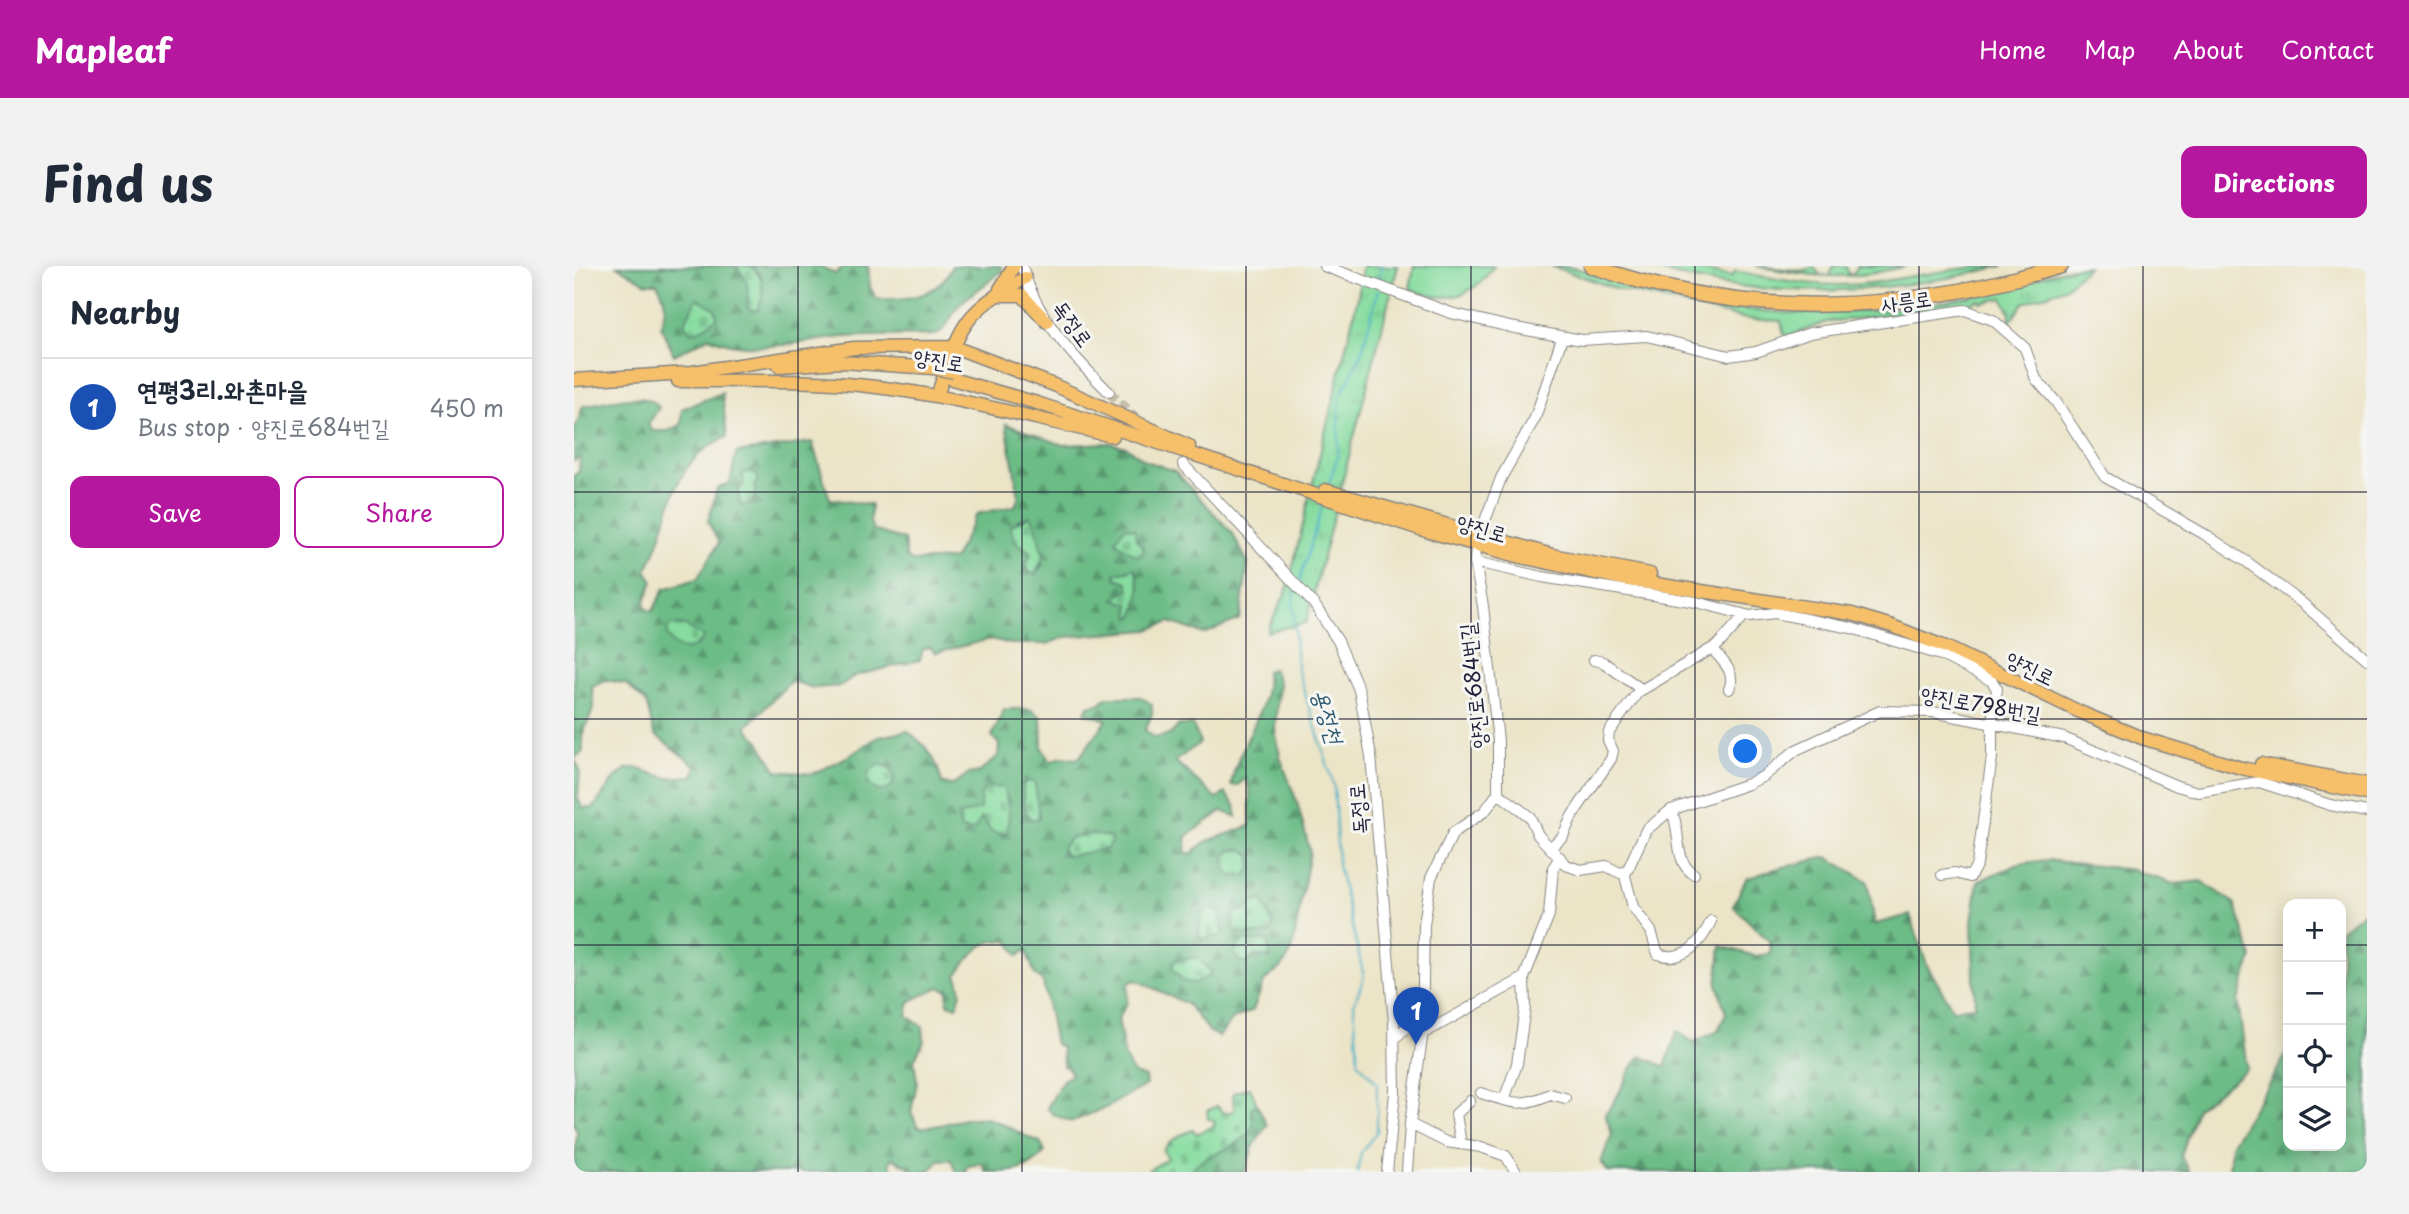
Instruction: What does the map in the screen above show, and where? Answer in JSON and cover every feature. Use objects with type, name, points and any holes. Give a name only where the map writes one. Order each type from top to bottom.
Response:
[{"type":"highway","points":[[1591,266],[1644,282],[1707,296],[1778,306],[1827,307],[1929,298],[2061,266]]},
{"type":"highway","points":[[1619,266],[1725,291],[1820,298],[1923,290],[2032,266]]},
{"type":"main road","points":[[937,396],[966,322],[1009,279],[1014,266]]},
{"type":"main road","points":[[992,297],[1024,272]]},
{"type":"main road","points":[[992,297],[1012,293],[1022,295],[1047,322]]},
{"type":"main road","points":[[692,372],[854,348],[954,347],[1066,391],[1192,452]]},
{"type":"main road","name":"양진로","points":[[574,380],[842,362],[953,375],[1015,388],[1192,452],[1478,540],[1623,579],[1852,614],[1916,634],[2142,738],[2241,768],[2367,794]]},
{"type":"main road","name":"양진로","points":[[574,388],[830,370],[932,372]]},
{"type":"main road","points":[[678,381],[835,383],[937,396],[1192,452]]},
{"type":"main road","name":"양진로","points":[[1478,540],[1614,568],[1835,603],[1881,614],[1952,641],[2148,734],[2232,758],[2367,784]]},
{"type":"street","name":"사릉로","points":[[1324,266],[1451,313],[1562,338],[1582,340],[1647,336],[1729,356],[1756,352],[1810,333],[1965,310],[1993,320],[2025,348],[2036,379],[2061,409],[2105,477],[2247,562],[2302,603],[2367,659]]},
{"type":"street","name":"독정로","points":[[1024,272],[1047,322],[1081,364],[1109,392]]},
{"type":"street","name":"양진로684번길","points":[[1498,793],[1498,741],[1483,606],[1475,562],[1478,540],[1501,478],[1535,418],[1562,338]]},
{"type":"street","name":"독정로","points":[[1183,464],[1279,563],[1322,615],[1350,667],[1369,734],[1394,1009],[1395,1093],[1387,1172]]},
{"type":"street","points":[[1475,562],[1542,577],[1696,602],[1745,615],[1775,614],[1820,621],[1877,635],[1941,656],[1997,685],[1992,722],[1992,757],[1974,874],[1970,877],[1955,873],[1942,875]]},
{"type":"street","points":[[1551,847],[1563,836],[1572,816],[1611,759],[1613,751],[1608,732],[1641,689],[1712,649],[1745,615]]},
{"type":"street","points":[[1712,649],[1731,673],[1732,683],[1729,689]]},
{"type":"street","points":[[1594,660],[1603,662],[1641,689]]},
{"type":"street","name":"양진로798번길","points":[[1624,872],[1633,863],[1646,830],[1671,810],[1748,784],[1764,776],[1796,750],[1880,711],[1933,712],[2064,738],[2198,792],[2259,782],[2330,805],[2367,812]]},
{"type":"street","points":[[1407,1172],[1410,1124],[1422,1034],[1417,1022],[1424,925],[1432,878],[1453,833],[1485,811],[1498,793],[1530,817],[1538,835],[1566,865],[1580,870],[1606,866],[1624,872],[1633,907],[1651,932],[1655,949],[1661,956],[1692,949],[1704,936],[1711,921]]},
{"type":"street","points":[[1671,810],[1677,825],[1682,862],[1694,874]]},
{"type":"street","points":[[1504,1100],[1517,1064],[1525,1007],[1524,978],[1549,915],[1553,868],[1560,857]]},
{"type":"street","points":[[1422,1034],[1524,978]]},
{"type":"street","points":[[1394,1009],[1417,1022]]},
{"type":"street","points":[[1394,1022],[1417,1022]]},
{"type":"street","points":[[1395,1038],[1417,1022]]},
{"type":"street","points":[[1481,1093],[1529,1104],[1553,1093],[1565,1098]]},
{"type":"street","points":[[1461,1144],[1456,1114],[1470,1101]]},
{"type":"street","points":[[1410,1124],[1439,1139],[1506,1156],[1516,1172]]},
{"type":"green space","points":[[617,266],[736,266],[745,273],[750,293],[747,300],[762,277],[751,266],[821,266],[835,274],[844,266],[868,266],[870,287],[876,299],[899,299],[930,291],[939,285],[952,266],[1001,266],[1002,270],[961,303],[944,329],[936,335],[844,337],[776,346],[741,346],[709,337],[674,355],[661,327],[665,304],[657,283],[646,283]]},
{"type":"green space","points":[[736,266],[751,266],[762,281],[763,292],[758,310],[751,310],[747,306],[747,284]]},
{"type":"green space","points":[[1362,266],[1398,266],[1306,623],[1267,632],[1287,590],[1358,297]]},
{"type":"green space","points":[[1414,266],[1494,266],[1467,292],[1447,297],[1423,294],[1410,289]]},
{"type":"green space","points":[[1551,266],[1578,269],[1659,293],[1710,303],[1761,311],[1821,313],[1870,311],[1943,302],[2089,266],[2065,288],[2023,303],[2009,324],[2010,313],[2003,298],[1982,303],[1979,300],[1963,306],[1827,322],[1784,335],[1781,321],[1747,319],[1620,290]]},
{"type":"green space","points":[[1643,266],[1680,266],[1733,276],[1735,271],[1785,280],[1853,285],[1936,272],[2003,266],[1914,283],[1823,290],[1733,285],[1688,278]]},
{"type":"green space","points":[[1756,266],[1802,271],[1814,267],[1820,275],[1824,275],[1796,273]]},
{"type":"green space","points":[[1833,266],[1846,266],[1849,275],[1853,274],[1858,266],[1906,266],[1885,271],[1848,276],[1830,276]]},
{"type":"green space","points":[[697,298],[715,309],[717,318],[698,331],[691,332],[684,324]]},
{"type":"green space","points":[[722,393],[727,437],[706,448],[691,462],[673,495],[646,570],[653,581],[644,603],[647,610],[653,611],[664,589],[697,579],[719,543],[708,522],[717,489],[730,483],[736,453],[812,442],[830,499],[871,505],[870,522],[873,530],[904,540],[906,557],[912,561],[954,559],[977,514],[1015,506],[1019,497],[1006,424],[1063,445],[1111,443],[1126,447],[1146,461],[1175,471],[1233,534],[1248,563],[1240,619],[1204,634],[1170,622],[1148,630],[1065,637],[1047,644],[1011,644],[991,639],[935,653],[930,647],[923,649],[920,660],[854,676],[840,686],[814,688],[791,681],[746,727],[777,771],[813,774],[849,756],[878,737],[907,731],[930,753],[942,784],[953,785],[968,774],[980,772],[998,756],[999,744],[992,736],[1004,709],[1030,709],[1041,717],[1042,748],[1050,762],[1061,757],[1078,759],[1107,720],[1085,713],[1088,706],[1099,704],[1107,697],[1141,697],[1152,705],[1152,714],[1145,730],[1155,738],[1171,734],[1179,725],[1193,725],[1200,743],[1175,761],[1217,799],[1225,793],[1235,805],[1237,817],[1222,811],[1187,836],[1185,852],[1191,854],[1205,842],[1250,826],[1250,793],[1246,778],[1237,786],[1231,785],[1234,771],[1264,699],[1266,671],[1273,669],[1279,683],[1275,729],[1280,757],[1297,802],[1310,851],[1292,951],[1281,968],[1265,980],[1253,1010],[1233,1019],[1219,1036],[1211,1033],[1187,1004],[1136,980],[1128,983],[1127,1003],[1118,1019],[1125,1058],[1134,1074],[1145,1077],[1146,1085],[1107,1107],[1071,1122],[1054,1115],[1047,1108],[1063,1080],[1071,1075],[1069,1068],[1063,1066],[1062,1047],[1055,1044],[1043,982],[1035,975],[1026,950],[1018,956],[1009,942],[1000,941],[993,941],[979,948],[957,974],[961,992],[957,1006],[948,1004],[947,990],[939,987],[910,1001],[907,1016],[923,1027],[924,1041],[914,1060],[917,1082],[911,1112],[918,1127],[975,1118],[998,1122],[1040,1142],[1045,1152],[1026,1167],[1013,1171],[986,1172],[982,1163],[966,1167],[967,1172],[956,1172],[951,1160],[940,1160],[928,1172],[906,1172],[911,1168],[892,1158],[890,1163],[893,1172],[574,1172],[577,1131],[574,1125],[574,758],[574,475],[579,472],[580,457],[574,461],[574,432],[583,406],[624,398],[645,399],[659,408],[648,424],[653,431],[668,431],[681,425],[682,409]],"holes":[[[1030,517],[1039,538],[1042,565],[1037,571],[1026,566],[1030,552],[1020,546],[1017,520]],[[607,680],[626,684],[646,702],[654,734],[696,766],[693,776],[667,778],[636,768],[626,769],[614,779],[593,808],[583,808],[578,799],[580,771],[574,758],[583,752],[582,736],[594,707],[592,686]],[[1266,909],[1273,925],[1249,934],[1234,931],[1247,910]]]},
{"type":"green space","points":[[750,470],[759,478],[754,486],[756,493],[752,503],[741,506],[738,492],[744,483],[742,474]]},
{"type":"green space","points":[[1030,516],[1044,555],[1035,575],[1029,572],[1026,566],[1030,552],[1015,541],[1010,526]]},
{"type":"green space","points":[[1125,527],[1135,529],[1136,539],[1144,548],[1143,554],[1137,556],[1117,543],[1116,539]]},
{"type":"green space","points":[[1135,568],[1140,590],[1134,616],[1130,618],[1129,604],[1114,599],[1129,589],[1127,582],[1116,578],[1115,574]]},
{"type":"green space","points":[[673,625],[685,626],[704,637],[690,649],[680,648],[667,634],[668,628]]},
{"type":"green space","points":[[881,765],[890,769],[894,778],[890,787],[881,791],[872,787],[868,778],[872,769]]},
{"type":"green space","points":[[1029,781],[1035,783],[1039,818],[1032,820],[1026,812],[1023,799],[1023,784]]},
{"type":"green space","points":[[1000,787],[1005,790],[1009,815],[1007,832],[1000,835],[991,831],[982,818],[973,831],[961,829],[958,816],[980,809],[981,793],[986,788]]},
{"type":"green space","points":[[1090,834],[1110,837],[1111,842],[1106,849],[1068,856],[1063,853],[1063,846],[1071,838]]},
{"type":"green space","points":[[1238,849],[1248,853],[1252,863],[1248,873],[1238,877],[1228,873],[1224,863],[1228,853]]},
{"type":"green space","points":[[1827,857],[1867,881],[1875,924],[1910,915],[1927,965],[1953,1010],[1975,1006],[1972,921],[1978,881],[2019,864],[2046,860],[2133,870],[2174,884],[2201,881],[2235,904],[2252,957],[2238,1001],[2247,1069],[2197,1108],[2181,1156],[2190,1172],[1608,1172],[1601,1162],[1612,1134],[1605,1114],[1635,1063],[1641,1056],[1665,1067],[1677,1031],[1693,1042],[1717,1032],[1726,1014],[1717,984],[1721,946],[1755,956],[1771,954],[1770,942],[1733,906],[1746,879]]},
{"type":"green space","points":[[1262,899],[1273,925],[1270,934],[1242,934],[1234,931],[1235,912],[1247,910],[1250,904]]},
{"type":"green space","points":[[2367,909],[2367,1172],[2229,1172],[2231,1145],[2283,1060],[2283,1151],[2346,1151],[2346,926]]},
{"type":"green space","points":[[1206,910],[1219,911],[1223,928],[1221,936],[1204,939],[1199,935],[1200,918]]},
{"type":"green space","points":[[1267,940],[1271,958],[1254,955],[1247,963],[1240,963],[1233,953],[1242,941]]},
{"type":"green space","points":[[1197,957],[1210,972],[1209,976],[1194,983],[1183,981],[1172,969],[1174,961]]},
{"type":"green space","points":[[1250,1087],[1257,1105],[1250,1108],[1253,1121],[1250,1131],[1243,1139],[1197,1164],[1189,1172],[1146,1172],[1168,1158],[1163,1151],[1176,1138],[1193,1130],[1197,1134],[1215,1125],[1214,1120],[1208,1119],[1207,1111],[1217,1106],[1223,1113],[1234,1111],[1233,1093]]},
{"type":"green space","points":[[1257,1105],[1267,1125],[1253,1147],[1245,1172],[1189,1172],[1195,1163],[1237,1144],[1249,1108]]},
{"type":"waterway","name":"용정천","points":[[1379,281],[1381,266]]},
{"type":"waterway","name":"용정천","points":[[1328,486],[1338,455],[1339,399],[1361,355],[1378,290]]},
{"type":"waterway","name":"용정천","points":[[1299,583],[1323,504]]},
{"type":"waterway","name":"용정천","points":[[1296,591],[1293,599],[1297,668],[1334,786],[1338,865],[1364,977],[1354,1004],[1358,1062],[1377,1083],[1377,1131],[1361,1153],[1357,1172]]},
{"type":"tunnel","points":[[1109,392],[1140,422]]},
{"type":"place","name":"연평3리.와촌마을","points":[[1416,1045]]}]
